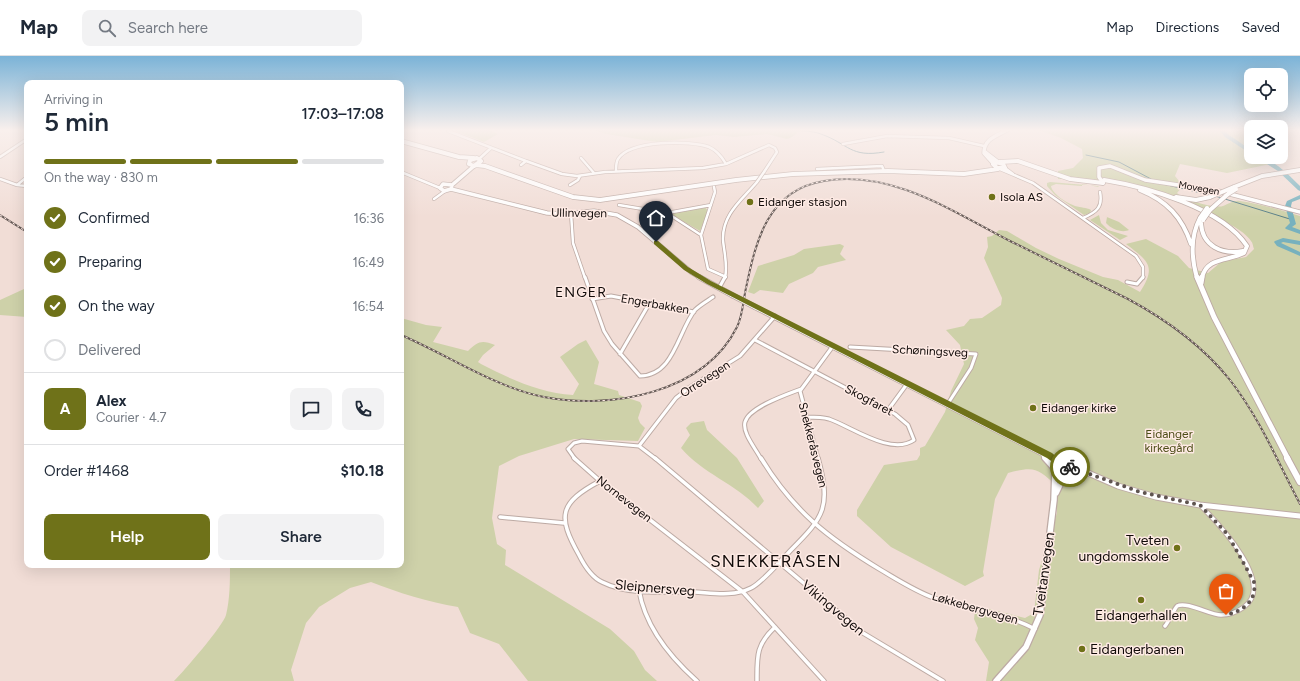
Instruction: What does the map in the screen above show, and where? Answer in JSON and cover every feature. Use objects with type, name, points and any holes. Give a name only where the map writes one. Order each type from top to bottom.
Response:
[{"type":"main road","points":[[463,159],[475,166],[485,166],[580,197],[605,200],[775,176],[822,172],[884,171],[975,173],[999,169],[1024,162]]},
{"type":"main road","points":[[478,159],[469,163],[440,189],[445,191],[452,187],[455,181],[475,166],[478,159]]},
{"type":"main road","points":[[478,159],[488,165],[580,197]]},
{"type":"main road","points":[[988,159],[999,169]]},
{"type":"main road","points":[[996,159],[1006,167]]},
{"type":"main road","points":[[975,173],[999,162],[1024,162],[1037,165],[1052,173],[1070,179],[1102,181],[1184,199],[1201,200],[1269,176],[1299,171]]},
{"type":"main road","name":"Movegen","points":[[1102,181],[1099,168],[1110,166],[1141,179],[1218,191],[1300,212]]},
{"type":"main road","points":[[1102,181],[1145,192],[1169,207],[1184,224],[1192,247],[1195,273],[1203,296],[1300,482]]},
{"type":"main road","name":"Ullinvegen","points":[[445,184],[540,211],[571,213],[600,211],[616,215],[628,220],[686,268],[719,288],[774,316]]},
{"type":"main road","points":[[1118,185],[1149,191],[1196,209]]},
{"type":"main road","points":[[1192,247],[1194,233],[1209,209],[1219,199],[1235,188]]},
{"type":"main road","points":[[1148,190],[1196,209],[1238,233],[1246,243],[1246,250],[1241,255],[1215,260],[1209,264],[1203,271],[1202,283]]},
{"type":"main road","points":[[1201,220],[1203,237],[1212,246],[1231,253],[1246,250]]},
{"type":"main road","points":[[1201,220],[1196,234],[1195,248],[1197,268],[1202,283],[1226,335],[1300,476]]},
{"type":"main road","points":[[774,316],[1049,456],[1062,465],[1066,473],[1060,474],[1047,458],[1033,448]]},
{"type":"main road","points":[[1055,469],[1056,464],[1062,465]]},
{"type":"main road","name":"Tveitanvegen","points":[[996,681],[1021,654],[1035,629],[1042,603],[1054,500],[1055,469]]},
{"type":"main road","name":"Tveitanvegen","points":[[1054,500],[1060,482],[1066,473]]},
{"type":"street","points":[[521,159],[562,174],[580,176],[594,173],[699,168],[726,164],[737,159]]},
{"type":"street","points":[[582,159],[594,173]]},
{"type":"street","points":[[616,172],[617,159]]},
{"type":"street","points":[[722,159],[726,164]]},
{"type":"street","points":[[719,288],[726,277],[726,266],[722,242],[724,224],[739,201],[758,182],[772,159]]},
{"type":"street","points":[[521,165],[526,161]]},
{"type":"street","points":[[817,169],[882,166],[884,171]]},
{"type":"street","points":[[1006,167],[1017,176]]},
{"type":"street","points":[[999,169],[1033,183],[1127,248],[1140,260],[1144,270],[1142,280],[1134,284],[1127,282]]},
{"type":"street","points":[[404,173],[430,183],[440,189],[435,198],[445,191]]},
{"type":"street","points":[[570,185],[578,180],[580,176]]},
{"type":"street","points":[[0,179],[17,185],[24,186]]},
{"type":"street","points":[[17,185],[24,179]]},
{"type":"street","name":"Ullinvegen","points":[[430,183],[445,184]]},
{"type":"street","points":[[714,187],[715,192],[701,235],[708,269],[726,277]]},
{"type":"street","points":[[1083,218],[1092,214],[1101,207],[1100,192]]},
{"type":"street","points":[[619,205],[667,213],[710,205]]},
{"type":"street","points":[[571,213],[573,243],[604,331],[620,354],[638,375],[643,377],[654,373],[666,364],[694,312]]},
{"type":"street","points":[[667,213],[701,235]]},
{"type":"street","name":"Engerbakken","points":[[592,299],[611,296],[694,312],[713,297]]},
{"type":"street","points":[[620,354],[649,304]]},
{"type":"street","name":"Orrevegen","points":[[639,446],[676,398],[690,387],[735,360],[755,340],[774,316]]},
{"type":"street","name":"Skogfaret","points":[[755,340],[900,417],[908,426],[914,437],[911,444],[906,446],[892,445],[828,419],[806,417]]},
{"type":"street","name":"Snekkeråsvegen","points":[[743,592],[754,587],[815,526],[822,510],[825,492],[823,476],[800,397],[801,389],[833,346]]},
{"type":"street","name":"Schøningsveg","points":[[850,347],[976,354],[971,368],[947,404]]},
{"type":"street","points":[[888,410],[907,384]]},
{"type":"street","name":"Løkkebergvegen","points":[[801,389],[754,410],[746,417],[745,424],[751,440],[779,488],[802,514],[815,526],[843,546],[921,592],[950,602],[1012,616],[1035,629]]},
{"type":"street","name":"Nornevegen","points":[[639,446],[582,441],[570,445],[568,449],[570,454],[600,480],[743,592],[824,681]]},
{"type":"street","name":"Vikingvegen","points":[[639,446],[667,467],[778,562],[868,636],[943,681]]},
{"type":"street","points":[[1062,465],[1140,492],[1200,505],[1298,515]]},
{"type":"street","points":[[1066,473],[1072,471],[1088,474]]},
{"type":"street","points":[[500,517],[564,523],[570,505],[576,496],[600,480]]},
{"type":"street","points":[[1165,626],[1172,617],[1175,606],[1178,604],[1205,613],[1226,615],[1244,608],[1252,598],[1255,588],[1254,582],[1234,544],[1222,526],[1200,505]]},
{"type":"street","name":"Sleipnersveg","points":[[564,523],[567,533],[581,560],[595,578],[609,584],[639,590],[727,594],[743,592]]},
{"type":"street","points":[[639,590],[641,606],[652,626],[669,651],[697,681]]},
{"type":"street","points":[[757,681],[757,654],[760,643],[775,627]]},
{"type":"green space","name":"Eidanger kirkegård","points":[[1082,159],[1244,159],[1244,164],[1270,164],[1227,173],[1180,164],[1175,176],[1183,186],[1177,193],[1185,198],[1213,206],[1219,207],[1240,201],[1270,207],[1300,216],[1300,681],[986,681],[989,662],[975,640],[978,628],[974,619],[975,611],[982,607],[1025,618],[1034,613],[1039,570],[1057,513],[1057,486],[1045,475],[1035,470],[1030,469],[1008,473],[995,499],[983,572],[984,576],[965,586],[891,547],[857,516],[857,510],[884,465],[917,460],[920,455],[920,448],[925,446],[945,412],[951,391],[964,364],[960,345],[946,330],[964,326],[970,319],[982,318],[1001,305],[1002,298],[984,258],[988,247],[987,237],[992,236],[999,230],[1007,231],[1036,248],[1059,259],[1103,277],[1118,280],[1140,292],[1148,276],[1148,265],[1140,255],[1126,244],[1146,239],[1178,256],[1189,268],[1208,273],[1221,262],[1246,257],[1254,249],[1252,242],[1244,233],[1214,216],[1176,200],[1142,189],[1113,182],[1058,179],[1058,171],[1073,168]]},
{"type":"green space","points":[[1047,183],[1082,185],[1056,184],[1051,186],[1060,198],[1075,206],[1091,210],[1090,213],[1084,215],[1055,195],[1047,186]]},
{"type":"green space","points":[[705,207],[708,211],[700,231],[672,215],[673,213]]},
{"type":"green space","points":[[1099,215],[1101,223],[1108,230],[1128,236],[1120,240],[1090,220]]},
{"type":"green space","points":[[1107,217],[1119,222],[1129,230],[1121,231],[1114,229],[1106,223]]},
{"type":"green space","points":[[840,244],[844,246],[840,254],[846,260],[818,267],[813,273],[789,284],[783,293],[760,290],[754,294],[748,292],[758,266],[794,255],[804,249]]},
{"type":"green space","points":[[24,289],[24,317],[0,315],[0,300]]},
{"type":"green space","points":[[404,319],[426,325],[442,327],[433,342],[468,351],[480,342],[487,342],[495,345],[483,355],[478,362],[503,375],[526,384],[561,394],[573,395],[579,384],[560,357],[586,340],[599,362],[594,384],[618,391],[619,395],[640,402],[642,406],[638,418],[640,423],[645,428],[638,441],[574,439],[519,456],[499,466],[492,518],[497,544],[506,550],[505,565],[610,629],[634,651],[645,670],[657,681],[528,681],[499,644],[470,633],[458,607],[414,597],[371,582],[350,588],[319,607],[306,623],[291,670],[294,681],[174,681],[203,648],[223,621],[226,615],[230,584],[230,568],[404,568]]},
{"type":"green space","points":[[704,421],[707,430],[737,458],[764,501],[758,508],[740,492],[699,465],[681,448],[690,435],[686,428],[691,423]]},
{"type":"waterway","points":[[1106,159],[1119,162],[1151,179]]},
{"type":"waterway","points":[[1270,164],[1280,170],[1300,189]]},
{"type":"waterway","points":[[1163,184],[1210,195]]},
{"type":"waterway","points":[[1215,196],[1222,198]]},
{"type":"waterway","points":[[1300,197],[1290,201],[1288,206],[1293,224],[1288,228],[1300,232]]},
{"type":"waterway","points":[[1225,199],[1293,220]]},
{"type":"waterway","points":[[1300,243],[1283,240],[1277,242],[1279,245],[1300,254]]},
{"type":"railway","points":[[404,336],[471,370],[507,386],[544,397],[598,401],[626,398],[653,392],[679,382],[702,368],[722,349],[737,327],[742,313],[750,270],[760,235],[777,206],[790,195],[805,186],[824,181],[849,179],[874,181],[898,187],[945,207],[1128,299],[1183,334],[1219,367],[1240,394],[1268,440],[1300,504]]},
{"type":"railway","points":[[0,215],[24,230]]},
{"type":"way so far","points":[[1070,467],[1118,486],[1200,505],[1208,512],[1222,526],[1234,544],[1254,582],[1255,588],[1249,603],[1239,611],[1226,615]]},
{"type":"place","name":"Isola AS","points":[[992,197]]},
{"type":"place","name":"Eidanger stasjon","points":[[750,202]]},
{"type":"place","name":"Eidanger kirke","points":[[1033,408]]},
{"type":"place","name":"Tveten ungdomsskole","points":[[1177,548]]},
{"type":"place","name":"Eidangerhallen","points":[[1141,600]]},
{"type":"place","name":"Eidangerbanen","points":[[1082,649]]},
{"type":"district","name":"ENGER","points":[[581,292]]},
{"type":"district","name":"SNEKKERÅSEN","points":[[776,561]]},
{"type":"route","points":[[656,242],[686,268],[709,283],[1049,456],[1063,466],[1070,467]]}]
